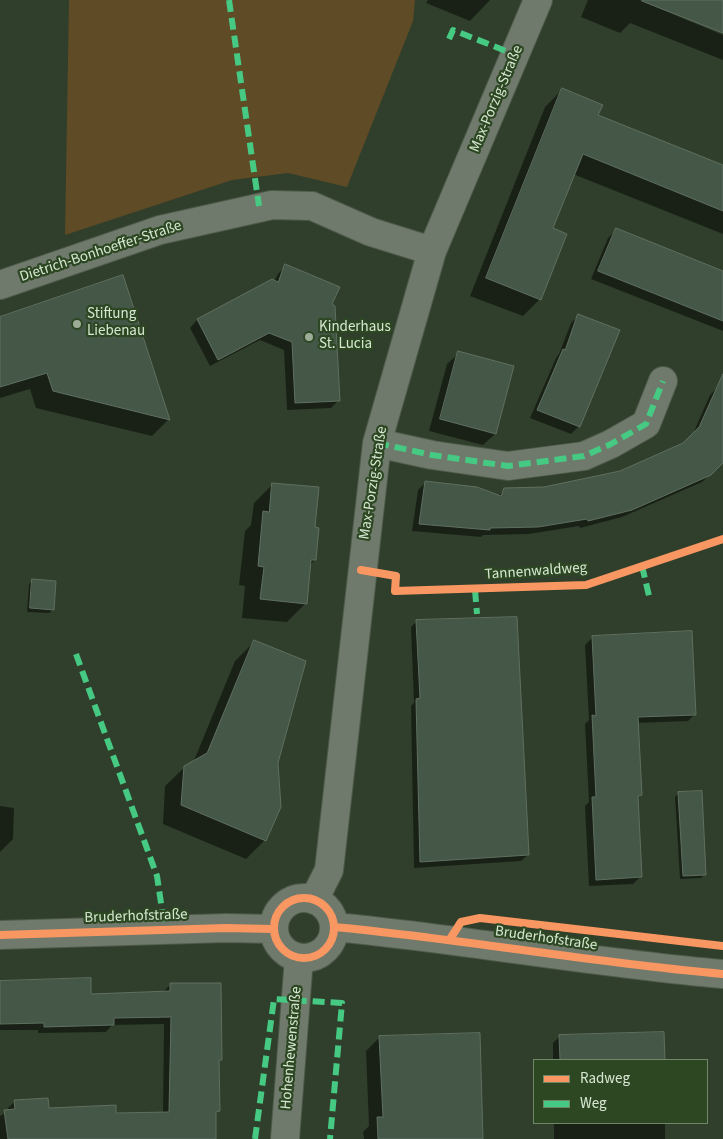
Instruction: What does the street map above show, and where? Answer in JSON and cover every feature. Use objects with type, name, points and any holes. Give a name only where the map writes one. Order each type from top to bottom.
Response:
[{"type":"street","name":"Max-Porzig-Straße","points":[[314,900],[329,870],[376,443],[432,251],[538,0]]},
{"type":"street","name":"Dietrich-Bonhoeffer-Straße","points":[[0,285],[160,230],[272,205],[312,206],[371,232],[432,251]]},
{"type":"street","points":[[376,443],[432,455],[508,466],[584,456],[612,444],[646,424],[663,381]]},
{"type":"street","points":[[303,898],[314,900],[328,910],[334,927],[332,940],[324,951],[312,957],[299,958],[286,953],[277,942],[273,929],[275,917],[282,907],[291,900],[303,898]]},
{"type":"street","name":"Bruderhofstraße","points":[[334,927],[420,935],[649,968],[723,974]]},
{"type":"street","name":"Bruderhofstraße","points":[[0,935],[226,928],[273,929]]},
{"type":"street","name":"Hohenhewenstraße","points":[[284,1139],[299,958]]},
{"type":"shaded area","points":[[69,0],[415,0],[413,21],[347,187],[288,173],[232,180],[65,235]]},
{"type":"building","points":[[723,0],[723,33],[642,1]]},
{"type":"building","points":[[562,88],[603,105],[598,115],[723,165],[723,211],[583,154],[553,228],[567,234],[541,300],[486,278]]},
{"type":"building","points":[[616,228],[723,271],[723,321],[598,271]]},
{"type":"building","name":"Kinderhaus St. Lucia","points":[[285,264],[340,287],[332,304],[335,306],[340,401],[295,403],[292,342],[269,333],[218,360],[197,319],[272,279],[278,282]]},
{"type":"building","points":[[123,275],[170,420],[53,391],[47,373],[0,387],[0,317]]},
{"type":"building","points":[[578,314],[620,330],[580,427],[537,410],[563,349],[565,350]]},
{"type":"building","points":[[458,351],[514,366],[496,434],[440,419]]},
{"type":"building","points":[[723,374],[723,463],[711,475],[632,510],[588,521],[587,519],[538,527],[490,528],[490,530],[419,524],[425,481],[477,487],[501,496],[504,488],[544,487],[620,471],[683,443],[699,427]]},
{"type":"building","points":[[272,483],[319,487],[315,527],[319,528],[316,560],[311,560],[307,604],[260,599],[264,567],[258,566],[263,511],[269,512]]},
{"type":"building","points":[[32,579],[56,581],[54,610],[30,608]]},
{"type":"building","points":[[517,617],[529,855],[420,862],[416,699],[420,698],[416,620]]},
{"type":"building","points":[[692,631],[696,715],[638,717],[642,795],[638,796],[642,877],[596,880],[592,797],[596,797],[592,715],[596,716],[592,636]]},
{"type":"building","points":[[254,640],[306,661],[278,763],[281,807],[266,841],[181,805],[184,766],[207,753]]},
{"type":"building","points":[[702,791],[706,875],[683,876],[678,792]]},
{"type":"building","points":[[91,978],[91,994],[170,991],[170,983],[221,983],[222,1060],[219,1060],[220,1111],[216,1112],[216,1139],[8,1139],[4,1110],[15,1109],[14,1100],[48,1098],[49,1108],[116,1105],[116,1113],[169,1112],[171,1017],[114,1018],[114,1025],[44,1027],[44,1023],[0,1024],[0,981]]},
{"type":"building","points":[[664,1032],[665,1059],[560,1059],[559,1035]]},
{"type":"building","points":[[480,1033],[483,1139],[378,1139],[377,1117],[383,1117],[379,1036]]},
{"type":"marked path","points":[[229,0],[259,206]]},
{"type":"marked path","points":[[449,39],[453,30],[516,55]]},
{"type":"marked path","points":[[377,443],[432,455],[508,466],[584,456],[611,444],[646,424],[663,381]]},
{"type":"marked path","points":[[642,566],[650,600]]},
{"type":"marked path","points":[[475,590],[477,614]]},
{"type":"marked path","points":[[76,654],[157,876],[165,930]]},
{"type":"marked path","points":[[255,1139],[274,999],[342,1003],[330,1139]]},
{"type":"cycle path","name":"Tannenwaldweg","points":[[361,570],[396,576],[395,591],[586,585],[723,539]]},
{"type":"cycle path","points":[[304,898],[321,903],[329,911],[334,928],[329,945],[321,953],[304,958],[287,953],[279,945],[274,928],[279,911],[287,903],[304,898]]},
{"type":"cycle path","points":[[450,939],[461,922],[480,918],[723,946]]},
{"type":"cycle path","points":[[334,927],[626,964],[723,974]]},
{"type":"cycle path","points":[[0,935],[226,928],[273,929]]},
{"type":"place","name":"Stiftung Liebenau","points":[[77,324]]},
{"type":"place","name":"Kinderhaus St. Lucia","points":[[309,337]]}]
